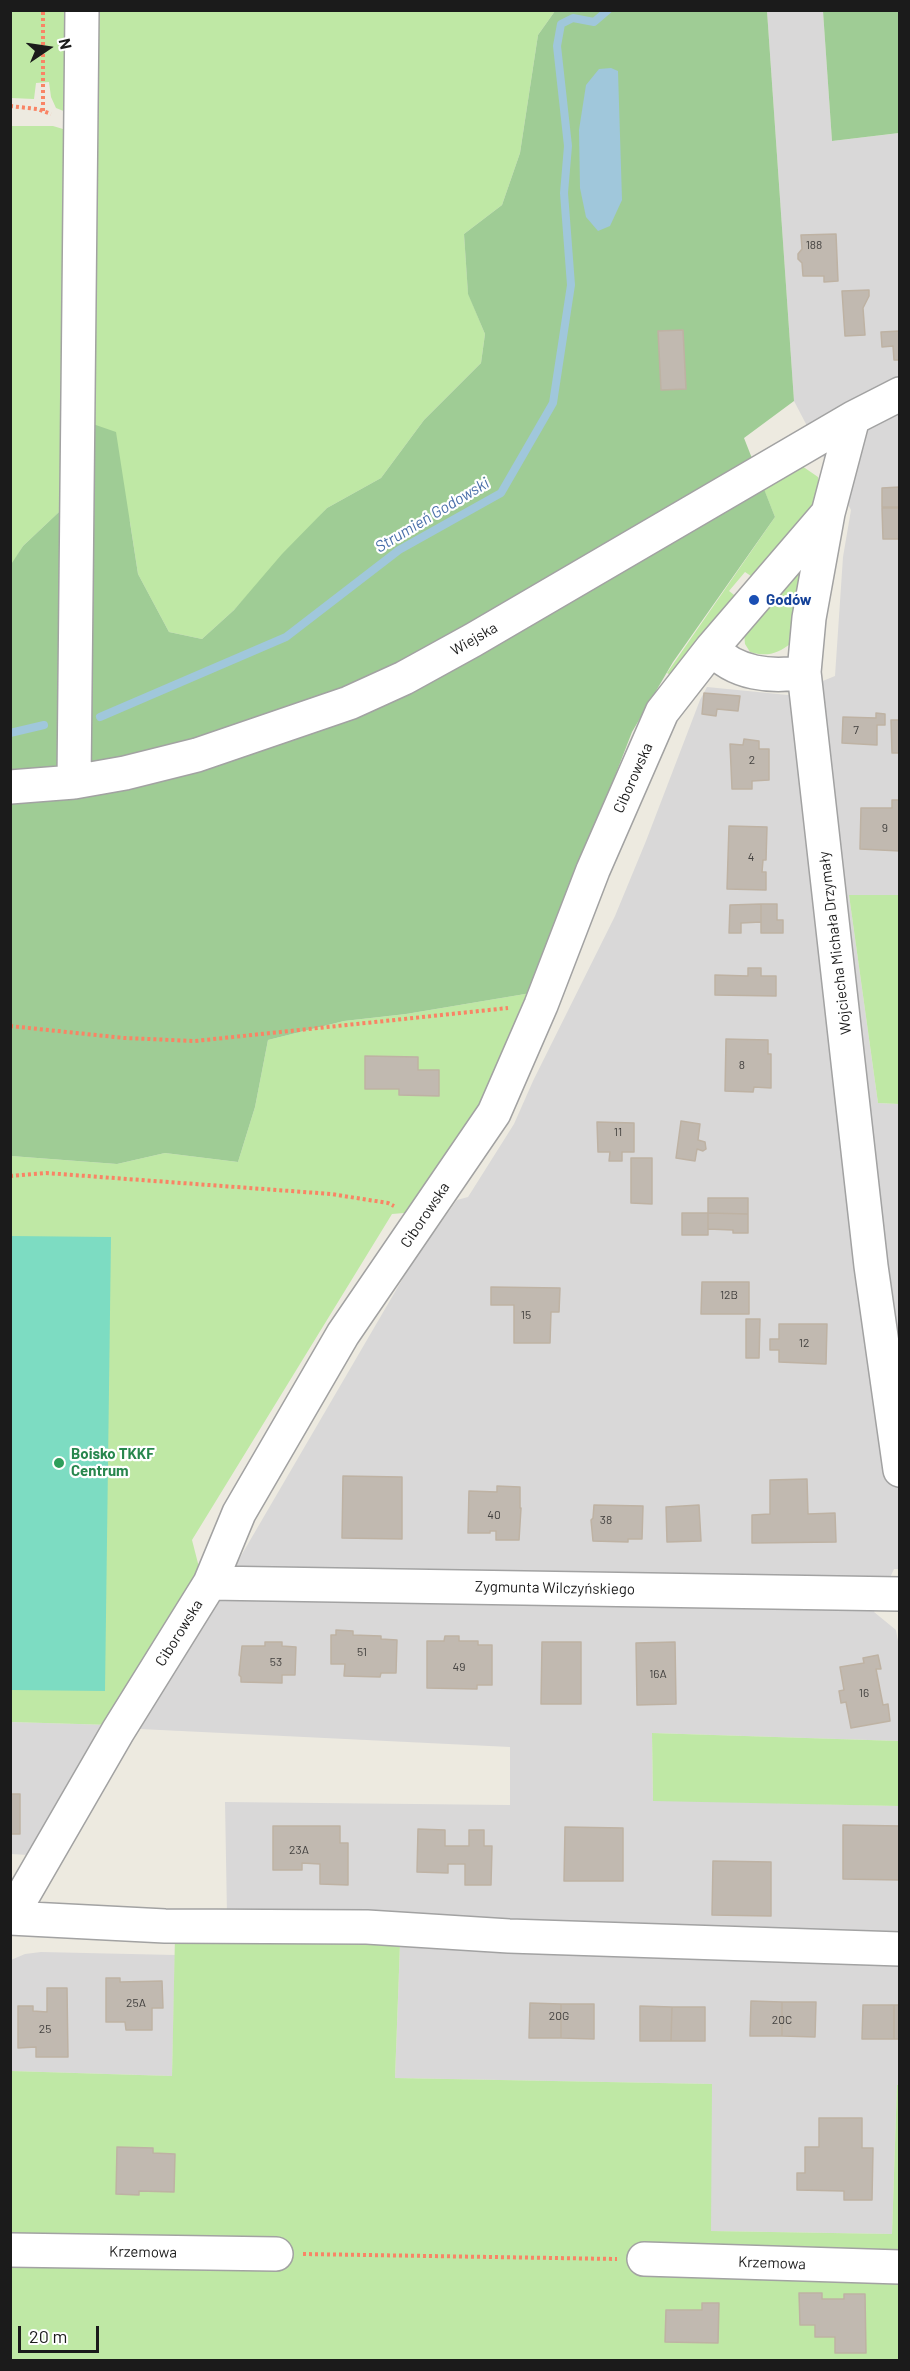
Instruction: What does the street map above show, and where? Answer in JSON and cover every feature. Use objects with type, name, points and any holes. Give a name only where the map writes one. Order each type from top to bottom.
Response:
[{"type":"street","points":[[74,782],[82,10]]},
{"type":"street","name":"Wiejska","points":[[10,786],[74,782],[125,773],[197,755],[349,703],[404,678],[484,634],[853,418],[900,394]]},
{"type":"street","name":"Wojciecha Michała Drzymały","points":[[853,418],[828,513],[809,618],[804,672],[871,1266],[900,1470]]},
{"type":"street","name":"Ciborowska","points":[[10,1918],[118,1731],[210,1583],[239,1513],[331,1354],[494,1113],[541,1005],[593,870],[662,712],[712,648],[828,513]]},
{"type":"street","points":[[712,648],[722,659],[735,667],[769,675],[786,676],[804,672]]},
{"type":"street","name":"Zygmunta Wilczyńskiego","points":[[210,1583],[900,1594]]},
{"type":"street","points":[[10,1918],[165,1926],[367,1927],[509,1936],[900,1950]]},
{"type":"street","name":"Krzemowa","points":[[10,2250],[276,2254]]},
{"type":"street","name":"Krzemowa","points":[[644,2259],[900,2267]]},
{"type":"path","points":[[43,10],[43,111]]},
{"type":"path","points":[[10,106],[43,111],[81,124]]},
{"type":"path","points":[[10,1026],[123,1038],[195,1041],[541,1005]]},
{"type":"path","points":[[10,1176],[46,1173],[331,1194],[388,1203],[423,1219]]},
{"type":"path","points":[[276,2254],[644,2259]]},
{"type":"shaded area","points":[[767,11],[823,11],[832,141],[900,133],[899,895],[849,895],[878,1103],[899,1104],[900,1569],[894,1569],[874,1612],[896,1630],[899,1647],[899,1741],[652,1733],[653,1800],[899,1806],[900,2085],[897,2085],[892,2234],[711,2231],[711,2084],[395,2078],[400,1944],[227,1915],[225,1802],[510,1805],[510,1747],[140,1729],[413,1261],[457,1200],[468,1197],[514,1124],[615,916],[707,687],[788,695],[835,676],[843,557],[851,510],[794,401]]},
{"type":"shaded area","points":[[11,1722],[112,1725],[28,1855],[11,1854]]},
{"type":"shaded area","points":[[41,1952],[175,1955],[172,2076],[11,2071],[11,1960],[25,1954]]},
{"type":"green space","points":[[10,11],[74,11],[71,114],[56,108],[51,97],[49,82],[36,83],[34,99],[11,98]]},
{"type":"green space","points":[[99,11],[555,11],[538,35],[520,153],[502,205],[464,234],[468,293],[485,334],[481,363],[424,420],[381,478],[327,508],[234,610],[202,639],[169,632],[138,574],[130,522],[90,423]]},
{"type":"green space","points":[[555,11],[767,11],[794,401],[744,438],[775,517],[673,662],[632,732],[531,993],[406,1014],[344,1021],[268,1040],[255,1107],[238,1162],[165,1153],[117,1164],[11,1156],[10,566],[23,546],[59,512],[64,414],[116,432],[138,574],[169,632],[202,639],[234,610],[282,554],[327,508],[381,478],[424,420],[481,363],[485,334],[468,294],[464,234],[502,205],[520,153],[538,35]]},
{"type":"green space","points":[[823,11],[899,11],[899,133],[832,141]]},
{"type":"green space","points":[[11,126],[53,126],[73,132],[59,512],[23,546],[11,566]]},
{"type":"green space","points":[[802,466],[818,477],[819,499],[754,578],[745,572],[729,591],[738,598],[672,676],[667,673],[775,517],[761,482]]},
{"type":"green space","points":[[806,556],[791,643],[772,654],[750,652],[745,644],[744,633]]},
{"type":"green space","points":[[849,895],[899,895],[899,1104],[878,1103]]},
{"type":"green space","points":[[531,993],[487,1099],[416,1212],[392,1214],[192,1540],[201,1575],[112,1725],[11,1722],[11,1156],[117,1164],[165,1153],[238,1162],[255,1107],[268,1040],[344,1021],[406,1014]]},
{"type":"green space","name":"Boisko TKKF Centrum","points":[[11,1236],[111,1237],[105,1691],[11,1690]]},
{"type":"green space","points":[[652,1733],[899,1741],[899,1806],[653,1801]]},
{"type":"green space","points":[[175,1935],[400,1944],[395,2078],[712,2084],[711,2231],[892,2234],[897,2085],[899,2085],[899,2360],[11,2360],[11,2071],[172,2076]]},
{"type":"water","points":[[611,68],[618,71],[622,200],[610,226],[598,231],[586,217],[580,188],[579,130],[586,85],[599,69]]},
{"type":"building","points":[[836,234],[838,281],[824,282],[824,276],[803,276],[802,263],[798,259],[798,254],[802,249],[801,235]]},
{"type":"building","points":[[869,290],[869,296],[863,308],[865,335],[845,336],[842,291]]},
{"type":"building","points":[[683,330],[686,389],[661,390],[658,331]]},
{"type":"building","points":[[900,331],[900,360],[894,360],[893,346],[882,347],[881,332]]},
{"type":"building","points":[[900,487],[900,507],[882,507],[882,488]]},
{"type":"building","points":[[882,508],[900,508],[900,539],[883,539]]},
{"type":"building","points":[[704,693],[740,696],[738,711],[717,709],[716,716],[702,714]]},
{"type":"building","points":[[876,713],[885,714],[885,725],[877,725],[877,745],[842,743],[843,717],[876,718]]},
{"type":"building","points":[[891,720],[900,720],[900,753],[892,753]]},
{"type":"building","points":[[744,739],[759,741],[759,749],[769,749],[769,780],[752,781],[752,789],[732,789],[730,744],[743,745]]},
{"type":"building","points":[[892,800],[900,800],[900,851],[860,849],[861,808],[892,808]]},
{"type":"building","points":[[729,826],[767,827],[766,860],[763,860],[762,872],[766,872],[766,890],[727,889]]},
{"type":"building","points":[[761,904],[761,922],[741,923],[741,933],[729,933],[730,905]]},
{"type":"building","points":[[761,904],[777,904],[777,920],[783,920],[783,933],[761,933]]},
{"type":"building","points":[[748,968],[761,968],[761,976],[776,976],[776,996],[715,995],[715,975],[748,976]]},
{"type":"building","points":[[726,1039],[768,1040],[768,1054],[771,1054],[771,1088],[754,1087],[753,1092],[725,1091]]},
{"type":"building","points":[[365,1056],[418,1057],[418,1070],[439,1070],[439,1096],[399,1095],[399,1089],[365,1089]]},
{"type":"building","points":[[681,1121],[700,1124],[698,1140],[705,1142],[706,1149],[703,1151],[697,1149],[695,1161],[676,1158]]},
{"type":"building","points":[[597,1122],[634,1123],[634,1152],[622,1152],[622,1161],[609,1161],[610,1152],[598,1152]]},
{"type":"building","points":[[631,1158],[652,1158],[652,1204],[631,1203]]},
{"type":"building","points":[[708,1198],[748,1198],[748,1214],[708,1213]]},
{"type":"building","points":[[682,1213],[708,1213],[708,1235],[682,1235]]},
{"type":"building","points":[[708,1213],[748,1214],[748,1233],[708,1229]]},
{"type":"building","points":[[702,1282],[749,1282],[749,1314],[701,1314]]},
{"type":"building","points":[[491,1287],[560,1288],[559,1312],[551,1312],[550,1343],[514,1343],[514,1305],[491,1305]]},
{"type":"building","points":[[746,1319],[760,1319],[759,1358],[746,1358]]},
{"type":"building","points":[[779,1324],[827,1324],[826,1364],[779,1362],[779,1350],[770,1350],[770,1339],[779,1339]]},
{"type":"building","points":[[343,1476],[402,1477],[402,1539],[342,1538]]},
{"type":"building","points":[[807,1479],[808,1514],[835,1513],[836,1542],[752,1543],[752,1515],[770,1514],[770,1480]]},
{"type":"building","points":[[497,1486],[520,1487],[519,1540],[496,1540],[496,1531],[468,1533],[469,1491],[497,1492]]},
{"type":"building","points":[[594,1505],[643,1506],[642,1539],[628,1539],[628,1542],[593,1541],[591,1520]]},
{"type":"building","points":[[699,1505],[701,1541],[667,1542],[666,1507]]},
{"type":"building","points":[[336,1630],[353,1631],[353,1635],[381,1636],[381,1639],[397,1640],[396,1673],[381,1673],[380,1677],[344,1676],[345,1664],[331,1664],[331,1635],[336,1635]]},
{"type":"building","points":[[445,1636],[459,1636],[459,1641],[478,1641],[478,1645],[492,1645],[492,1685],[477,1685],[477,1689],[427,1688],[427,1641],[444,1641]]},
{"type":"building","points":[[265,1642],[282,1642],[282,1646],[296,1647],[295,1675],[282,1675],[282,1683],[241,1682],[239,1675],[242,1646],[265,1646]]},
{"type":"building","points":[[542,1642],[581,1642],[581,1704],[541,1704]]},
{"type":"building","points":[[675,1642],[676,1704],[637,1705],[636,1643]]},
{"type":"building","points":[[878,1655],[881,1669],[876,1669],[883,1705],[888,1704],[890,1721],[851,1728],[846,1702],[841,1703],[839,1691],[844,1690],[840,1667],[864,1663],[863,1658]]},
{"type":"building","points":[[10,1794],[20,1794],[20,1834],[10,1834]]},
{"type":"building","points":[[843,1825],[900,1826],[900,1880],[843,1879]]},
{"type":"building","points":[[273,1826],[340,1826],[340,1843],[348,1843],[348,1885],[320,1884],[320,1864],[302,1863],[302,1870],[273,1870]]},
{"type":"building","points":[[565,1827],[623,1828],[623,1881],[564,1881]]},
{"type":"building","points":[[418,1829],[445,1830],[445,1846],[469,1846],[469,1830],[484,1830],[484,1846],[492,1846],[491,1885],[465,1885],[465,1864],[448,1864],[448,1873],[417,1872]]},
{"type":"building","points":[[713,1861],[771,1862],[771,1916],[712,1915]]},
{"type":"building","points":[[106,1978],[120,1978],[120,1982],[162,1981],[163,2008],[152,2008],[152,2030],[126,2030],[125,2022],[106,2022]]},
{"type":"building","points":[[47,1988],[67,1988],[68,2057],[36,2057],[36,2047],[18,2048],[18,2006],[33,2006],[33,2011],[47,2012]]},
{"type":"building","points":[[751,2001],[782,2002],[782,2036],[750,2036]]},
{"type":"building","points":[[782,2002],[816,2002],[815,2037],[782,2036]]},
{"type":"building","points":[[530,2003],[561,2004],[561,2038],[529,2038]]},
{"type":"building","points":[[561,2004],[594,2004],[594,2039],[561,2038]]},
{"type":"building","points":[[863,2005],[894,2005],[894,2039],[862,2039]]},
{"type":"building","points":[[894,2005],[900,2005],[900,2039],[894,2039]]},
{"type":"building","points":[[640,2006],[672,2007],[671,2041],[640,2041]]},
{"type":"building","points":[[672,2007],[705,2007],[705,2041],[671,2041]]},
{"type":"building","points":[[819,2118],[862,2118],[862,2148],[873,2148],[872,2200],[844,2200],[844,2191],[797,2190],[797,2173],[805,2173],[805,2147],[819,2147]]},
{"type":"building","points":[[117,2147],[153,2148],[153,2153],[175,2154],[174,2192],[139,2191],[139,2195],[116,2194]]},
{"type":"building","points":[[799,2293],[822,2293],[822,2299],[844,2299],[844,2294],[865,2294],[866,2353],[835,2353],[835,2337],[815,2337],[815,2325],[800,2325]]},
{"type":"building","points":[[702,2303],[719,2303],[718,2343],[665,2342],[666,2310],[702,2310]]},
{"type":"waterway","name":"Strumień Godowski","points":[[100,717],[286,637],[399,550],[501,493],[553,403],[571,285],[564,193],[568,146],[557,46],[561,24],[573,18],[594,22],[608,10]]},
{"type":"waterway","name":"Strumień Godowski","points":[[10,733],[44,725]]},
{"type":"place","name":"Godów","points":[[754,600]]},
{"type":"place","name":"Boisko TKKF Centrum","points":[[59,1463]]}]
